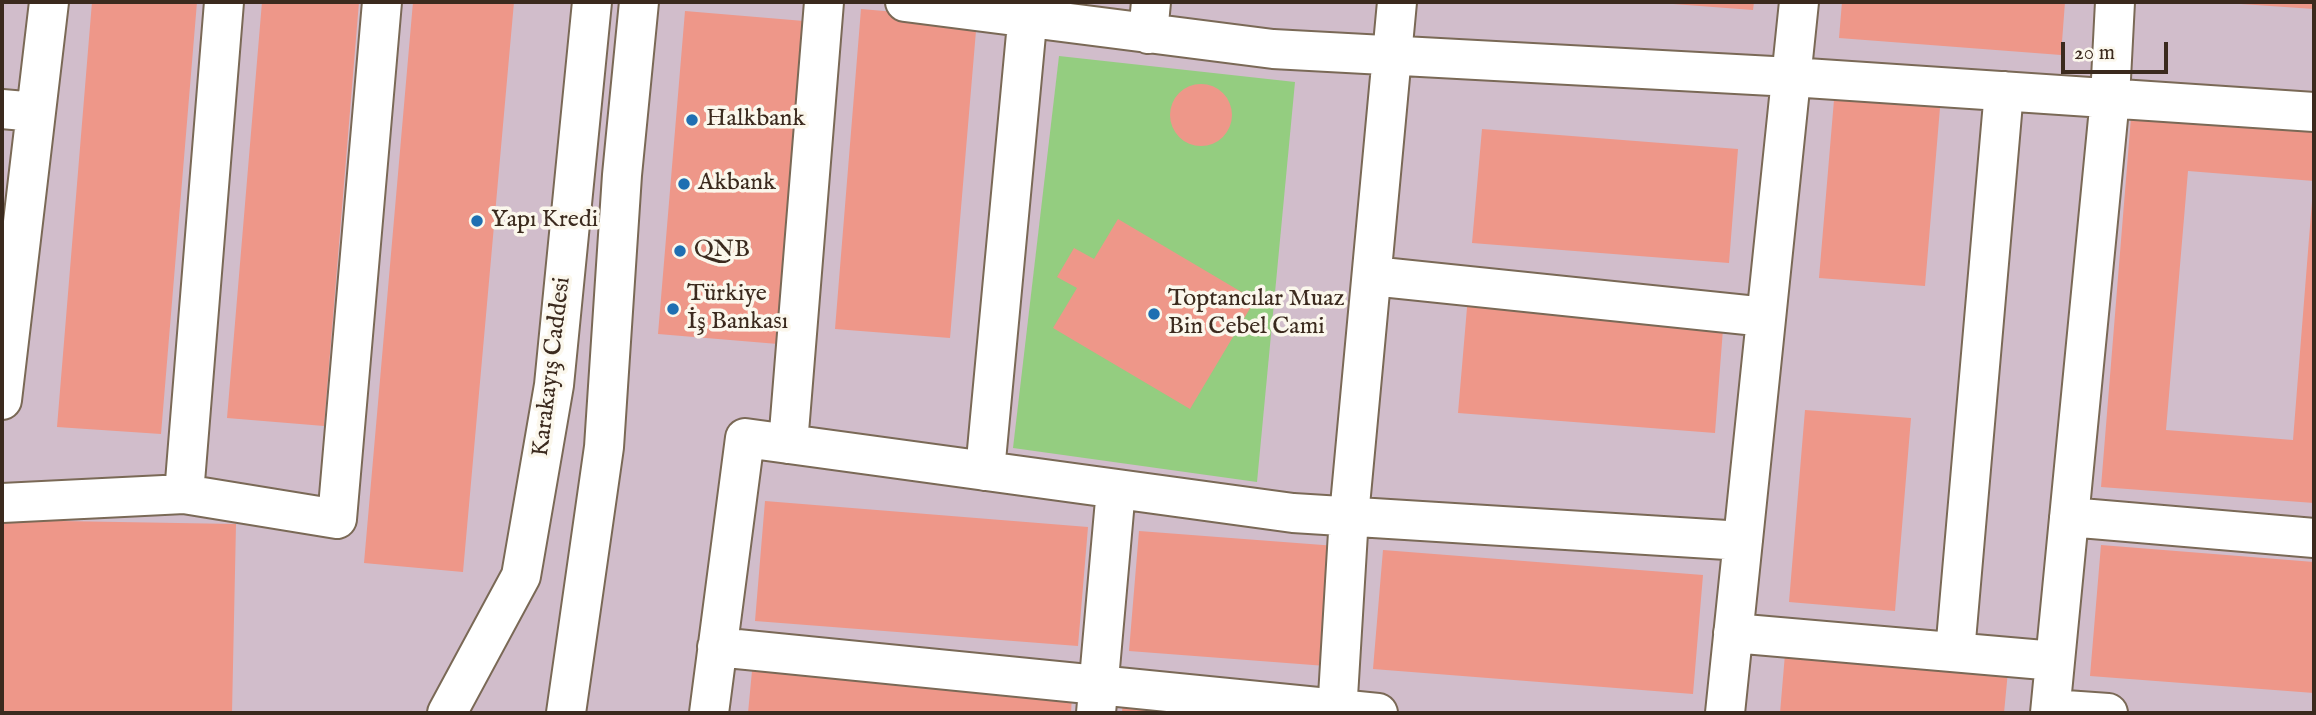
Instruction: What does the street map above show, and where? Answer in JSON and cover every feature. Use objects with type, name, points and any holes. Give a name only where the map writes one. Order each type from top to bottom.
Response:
[{"type":"street","points":[[2,400],[19,111],[49,2]]},
{"type":"street","points":[[184,494],[224,2]]},
{"type":"street","points":[[2,503],[184,494],[337,519],[382,2]]},
{"type":"street","name":"Karakayış Caddesi","points":[[447,713],[521,576],[554,385],[592,2]]},
{"type":"street","points":[[566,713],[604,447],[622,175],[639,2]]},
{"type":"street","points":[[788,444],[824,2]]},
{"type":"street","points":[[905,2],[1150,18],[1273,50],[1791,77],[2314,112]]},
{"type":"street","points":[[1338,712],[1349,516],[1397,2]]},
{"type":"street","points":[[1725,713],[1799,2]]},
{"type":"street","points":[[2108,713],[2050,711],[2110,98],[2115,2]]},
{"type":"street","points":[[985,471],[1029,10]]},
{"type":"street","points":[[1955,652],[2004,91]]},
{"type":"street","points":[[1372,276],[1766,317]]},
{"type":"street","points":[[709,713],[744,438],[1293,513],[1743,541]]},
{"type":"street","points":[[1097,699],[1116,489]]},
{"type":"street","points":[[2069,517],[2314,538]]},
{"type":"street","points":[[1733,633],[2055,661]]},
{"type":"street","points":[[717,647],[1097,699],[1378,713]]},
{"type":"shaded area","points":[[2,2],[2314,2],[2314,713],[2,713]]},
{"type":"green space","points":[[1059,56],[1295,82],[1257,482],[1013,448]]},
{"type":"building","points":[[92,2],[197,2],[161,434],[57,427]]},
{"type":"building","points":[[262,2],[359,2],[324,426],[227,418]]},
{"type":"building","points":[[413,2],[514,2],[463,572],[364,563]]},
{"type":"building","points":[[1673,2],[1754,2],[1753,10]]},
{"type":"building","points":[[1842,2],[2065,2],[2061,55],[1839,38]]},
{"type":"building","points":[[2314,2],[2314,9],[2241,4]]},
{"type":"building","points":[[861,9],[977,19],[950,338],[835,329]]},
{"type":"building","points":[[685,11],[804,21],[778,344],[658,334]]},
{"type":"building","points":[[1195,84],[1207,84],[1223,93],[1230,103],[1230,127],[1223,137],[1207,146],[1195,146],[1184,141],[1175,132],[1170,121],[1170,109],[1175,98],[1184,89]]},
{"type":"building","points":[[1835,88],[1941,96],[1925,286],[1819,278]]},
{"type":"building","points":[[2132,105],[2314,119],[2314,181],[2188,171],[2166,430],[2293,440],[2314,201],[2314,503],[2101,487]]},
{"type":"building","points":[[1482,129],[1738,149],[1729,263],[1472,243]]},
{"type":"building","name":"Toptancılar Muaz Bin Cebel Cami","points":[[1118,219],[1255,300],[1190,409],[1053,328],[1077,288],[1057,277],[1074,248],[1094,259]]},
{"type":"building","points":[[1468,296],[1724,316],[1715,433],[1458,413]]},
{"type":"building","points":[[1805,410],[1911,418],[1895,611],[1789,602]]},
{"type":"building","points":[[765,501],[1088,527],[1078,646],[755,621]]},
{"type":"building","points":[[2,520],[236,524],[232,713],[2,713]]},
{"type":"building","points":[[1139,531],[1336,546],[1326,666],[1129,651]]},
{"type":"building","points":[[2101,545],[2314,562],[2314,693],[2090,676]]},
{"type":"building","points":[[1383,550],[1703,575],[1693,694],[1373,669]]},
{"type":"building","points":[[1785,654],[2008,671],[2004,713],[1780,713]]},
{"type":"building","points":[[752,671],[1072,696],[1071,713],[748,713]]},
{"type":"building","points":[[1123,700],[1264,713],[1122,713]]},
{"type":"place","name":"Halkbank","points":[[692,120]]},
{"type":"place","name":"Akbank","points":[[684,184]]},
{"type":"place","name":"Yapı Kredi","points":[[477,221]]},
{"type":"place","name":"QNB","points":[[680,251]]},
{"type":"place","name":"Türkiye İş Bankası","points":[[673,309]]},
{"type":"place","name":"Toptancılar Muaz Bin Cebel Cami","points":[[1154,314]]}]
